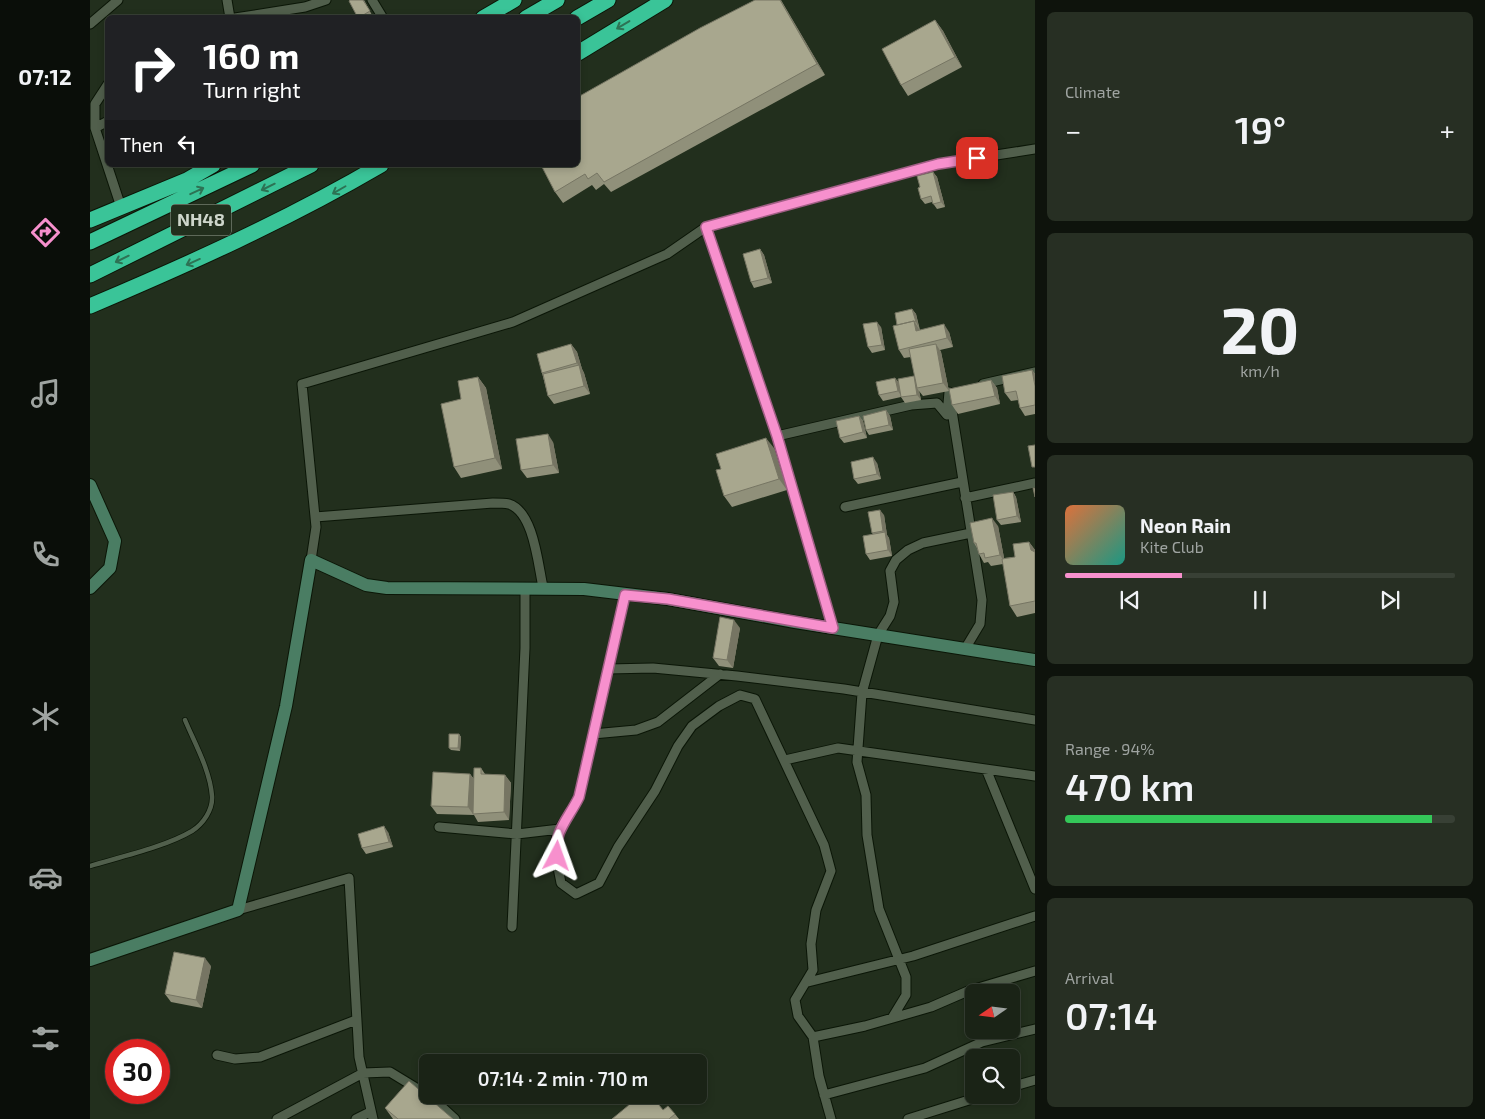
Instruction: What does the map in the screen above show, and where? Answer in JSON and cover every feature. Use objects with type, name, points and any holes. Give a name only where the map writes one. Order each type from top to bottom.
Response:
[{"type":"highway","points":[[488,15],[514,0]]},
{"type":"highway","points":[[531,15],[557,0]]},
{"type":"highway","points":[[580,16],[608,0]]},
{"type":"highway","points":[[580,52],[665,0]]},
{"type":"highway","points":[[90,220],[187,180],[210,167]]},
{"type":"highway","name":"NH48","points":[[90,242],[248,167]]},
{"type":"highway","name":"NH48","points":[[90,275],[307,167]]},
{"type":"highway","points":[[90,306],[198,260],[325,198],[378,167]]},
{"type":"street","points":[[90,24],[118,0]]},
{"type":"street","points":[[227,0],[230,15]]},
{"type":"street","points":[[254,15],[305,7],[326,0]]},
{"type":"street","points":[[372,0],[381,15]]},
{"type":"street","points":[[296,15],[305,7]]},
{"type":"street","points":[[105,89],[95,104],[95,128],[105,157]]},
{"type":"street","points":[[95,128],[105,123]]},
{"type":"street","points":[[238,910],[286,706],[316,527],[302,384],[513,322],[667,254],[706,227],[938,164],[1035,149]]},
{"type":"street","points":[[108,167],[122,207]]},
{"type":"street","points":[[706,227],[777,436],[833,628]]},
{"type":"street","points":[[977,386],[1035,372]]},
{"type":"street","points":[[948,392],[958,390]]},
{"type":"street","points":[[777,436],[911,405],[937,403],[947,415],[948,392]]},
{"type":"street","points":[[948,392],[982,600],[980,624],[966,649]]},
{"type":"street","points":[[845,507],[962,482]]},
{"type":"street","points":[[965,498],[1035,483]]},
{"type":"street","points":[[90,485],[115,541],[110,568],[90,588]]},
{"type":"street","points":[[315,517],[493,503],[509,504],[526,518],[543,587]]},
{"type":"street","points":[[892,1018],[906,995],[906,977],[879,908],[867,835],[866,795],[857,762],[862,694],[878,635],[890,616],[894,602],[890,571],[896,560],[908,550],[923,543],[971,533]]},
{"type":"street","points":[[311,560],[366,585],[388,588],[525,589],[543,587],[584,589],[668,599],[833,628],[1035,660]]},
{"type":"street","points":[[512,927],[525,648],[525,589]]},
{"type":"street","points":[[625,595],[579,797],[571,814],[560,829],[555,844],[561,883],[576,894],[585,892],[599,882],[618,847],[656,791],[678,746],[692,726],[719,706],[740,695],[755,699],[824,845],[831,871],[816,910],[811,944],[813,970],[808,982],[795,1000],[798,1016],[813,1037],[824,1095],[831,1119]]},
{"type":"street","points":[[608,669],[653,668],[720,674],[844,689],[862,694],[1035,720]]},
{"type":"street","points":[[593,734],[647,727],[658,722],[720,674]]},
{"type":"street","points":[[785,760],[838,748],[1035,776]]},
{"type":"street","points":[[986,769],[1035,889]]},
{"type":"street","points":[[439,827],[517,834],[560,829]]},
{"type":"street","points":[[90,960],[238,910],[349,878],[359,1057],[372,1116],[356,1119]]},
{"type":"street","points":[[808,982],[898,960],[1035,916]]},
{"type":"street","points":[[813,1037],[892,1018],[1035,971]]},
{"type":"street","points":[[217,1055],[240,1060],[260,1057],[356,1020]]},
{"type":"street","points":[[824,1095],[925,1068],[982,1042],[1035,1029]]},
{"type":"street","points":[[277,1119],[363,1073],[390,1072],[431,1098],[455,1119]]},
{"type":"street","points":[[1020,1084],[1035,1080]]},
{"type":"street","points":[[908,1119],[965,1101]]},
{"type":"lane","points":[[90,866],[172,840],[192,831],[203,822],[209,812],[212,798],[209,778],[185,720]]},
{"type":"building","points":[[363,0],[370,11],[363,15],[356,15],[349,1]]},
{"type":"building","points":[[755,0],[780,0],[817,64],[604,182],[597,173],[588,179],[585,174],[555,192],[542,167],[580,167],[580,96],[700,28]]},
{"type":"building","points":[[935,20],[955,57],[901,85],[882,49]]},
{"type":"building","points":[[933,172],[941,202],[933,204],[931,196],[921,199],[917,176]]},
{"type":"building","points":[[760,249],[768,278],[751,282],[743,254]]},
{"type":"building","points":[[912,309],[916,322],[897,325],[895,313]]},
{"type":"building","points":[[914,321],[916,331],[944,324],[947,338],[899,350],[893,326]]},
{"type":"building","points":[[877,322],[882,345],[868,347],[863,324]]},
{"type":"building","points":[[571,344],[577,363],[542,373],[537,354]]},
{"type":"building","points":[[936,344],[943,383],[917,388],[909,349]]},
{"type":"building","points":[[579,365],[584,386],[548,396],[543,374]]},
{"type":"building","points":[[1032,370],[1035,386],[1035,405],[1020,408],[1016,391],[1005,393],[1002,376]]},
{"type":"building","points":[[914,376],[917,395],[901,397],[898,379]]},
{"type":"building","points":[[478,377],[495,458],[454,467],[441,404],[461,399],[458,381]]},
{"type":"building","points":[[895,378],[898,391],[879,395],[876,382]]},
{"type":"building","points":[[991,380],[995,396],[952,405],[949,389]]},
{"type":"building","points":[[886,410],[889,425],[866,430],[863,416]]},
{"type":"building","points":[[859,416],[863,432],[840,438],[836,421]]},
{"type":"building","points":[[548,434],[553,465],[521,470],[516,439]]},
{"type":"building","points":[[766,438],[779,479],[724,496],[716,470],[721,469],[716,454]]},
{"type":"building","points":[[1035,445],[1035,467],[1032,467],[1028,446]]},
{"type":"building","points":[[873,457],[877,474],[854,479],[851,462]]},
{"type":"building","points":[[1013,492],[1017,516],[997,520],[993,495]]},
{"type":"building","points":[[880,510],[883,531],[872,533],[868,512]]},
{"type":"building","points":[[992,518],[1000,555],[985,558],[984,553],[979,554],[976,543],[974,543],[970,523]]},
{"type":"building","points":[[885,532],[888,550],[866,554],[863,536]]},
{"type":"building","points":[[1029,542],[1031,550],[1035,552],[1035,601],[1010,606],[1002,559],[1015,557],[1013,544]]},
{"type":"building","points":[[720,617],[734,620],[727,660],[713,658]]},
{"type":"building","points":[[449,734],[459,734],[458,748],[449,748]]},
{"type":"building","points":[[474,768],[481,768],[481,774],[505,775],[504,812],[473,814]]},
{"type":"building","points":[[433,772],[470,774],[468,807],[431,806]]},
{"type":"building","points":[[384,826],[389,842],[362,848],[358,834]]},
{"type":"building","points":[[174,952],[205,958],[196,1000],[165,994]]},
{"type":"building","points":[[409,1081],[419,1090],[419,1104],[436,1104],[453,1119],[398,1119],[385,1108]]},
{"type":"building","points":[[630,1104],[658,1104],[663,1110],[668,1106],[675,1114],[669,1119],[612,1119]]},
{"type":"route","points":[[557,856],[555,844],[560,829],[571,814],[579,797],[582,775],[625,595],[668,599],[833,628],[777,436],[706,227],[938,164],[977,158]]}]
